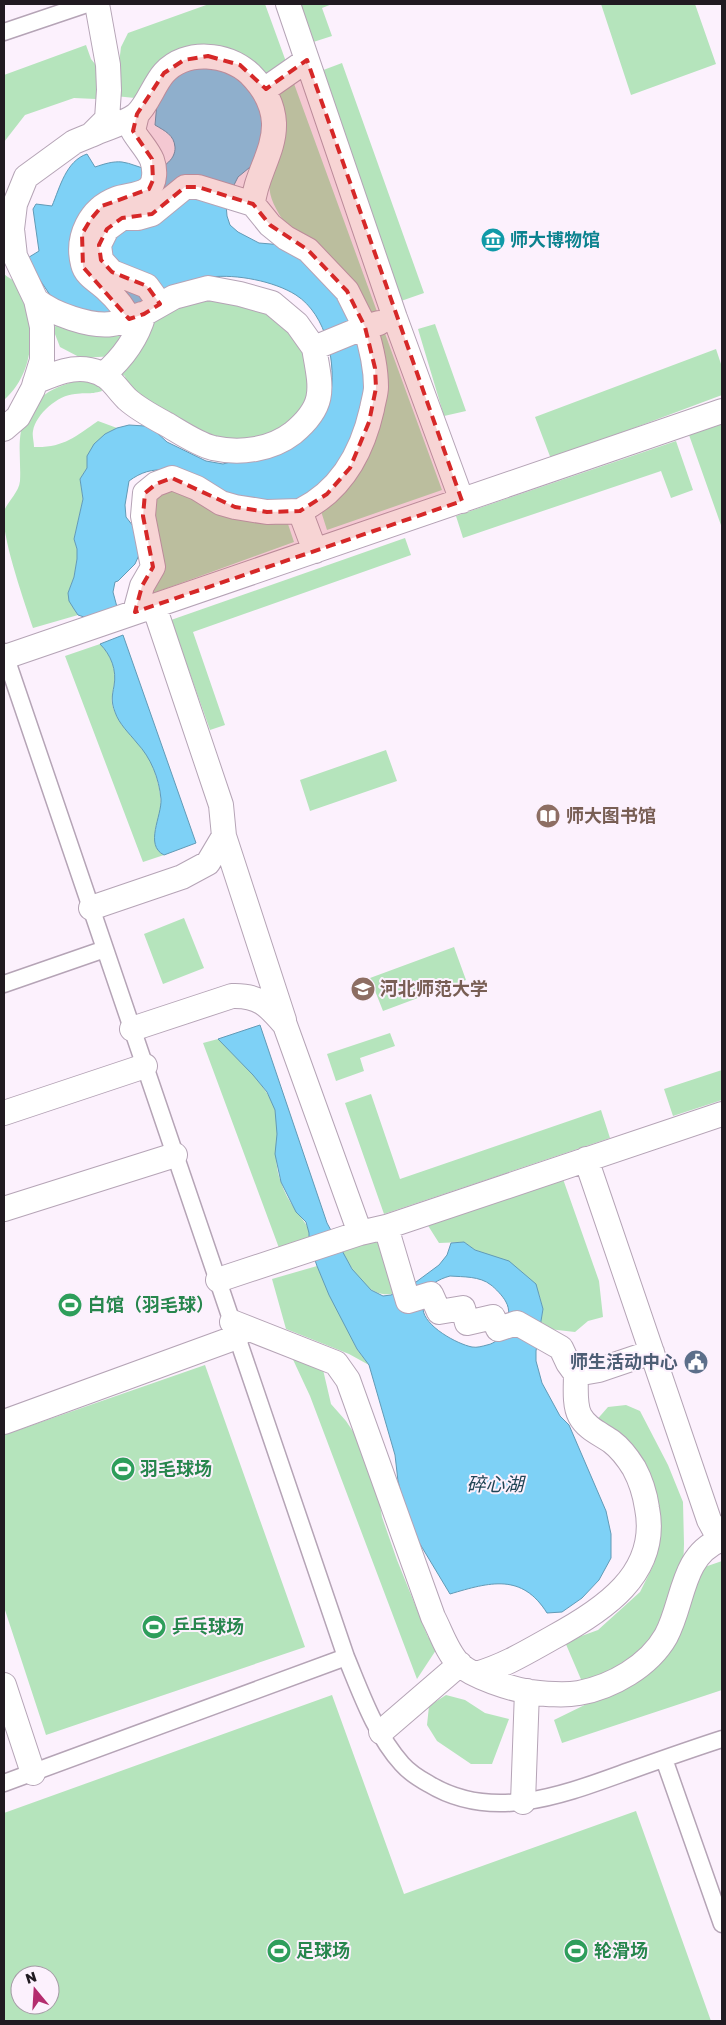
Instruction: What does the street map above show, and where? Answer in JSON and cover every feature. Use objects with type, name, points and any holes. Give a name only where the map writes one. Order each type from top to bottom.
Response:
[{"type":"street","points":[[91,135],[107,119],[109,90],[108,65],[97,4]]},
{"type":"street","points":[[288,4],[395,318],[462,500]]},
{"type":"street","points":[[140,313],[122,307],[108,290],[94,280],[83,267],[80,252],[82,234],[102,206],[117,198],[134,195],[149,188],[154,180],[152,159],[133,131],[137,114],[164,73],[184,60],[208,56],[240,65],[260,84],[273,107],[272,145],[254,193],[253,204]]},
{"type":"street","points":[[264,90],[307,60]]},
{"type":"street","points":[[4,429],[18,417],[35,382],[42,360],[42,327],[36,300],[15,256],[12,229],[15,204],[26,177],[74,142],[137,114]]},
{"type":"street","points":[[103,375],[129,349],[140,328],[140,313],[147,286],[112,272],[101,260],[98,245],[107,229],[122,218],[138,218],[152,214],[185,187],[198,187],[253,204],[270,225],[286,238],[308,250],[347,291],[363,328],[375,368],[376,388],[369,422],[361,445],[350,468],[337,485],[315,504],[300,511],[267,512],[221,503],[197,488],[172,478],[156,484],[145,493],[143,516],[153,567],[142,586],[145,609],[221,805],[224,836],[351,1236]]},
{"type":"street","points":[[35,382],[64,370],[89,370],[110,378],[128,400],[185,434],[213,448],[251,451],[284,439],[306,422],[319,403],[317,347],[297,324],[272,303],[208,288],[174,297],[113,324],[94,324],[45,307],[36,300]]},
{"type":"street","points":[[317,347],[363,328],[395,318]]},
{"type":"street","points":[[5,654],[145,609],[722,411]]},
{"type":"street","points":[[300,511],[314,550]]},
{"type":"street","points":[[91,908],[182,877],[208,863],[224,836]]},
{"type":"street","points":[[132,1029],[232,996],[243,996],[259,1000],[271,1008],[285,1025]]},
{"type":"street","points":[[4,1113],[145,1066]]},
{"type":"street","points":[[218,1280],[351,1236],[386,1227],[722,1114]]},
{"type":"street","points":[[4,1209],[175,1155]]},
{"type":"street","points":[[4,1422],[235,1329],[336,1363],[348,1380],[433,1617],[450,1650],[468,1669],[512,1688],[546,1694],[580,1693],[612,1683],[639,1666],[658,1648],[666,1635],[689,1572],[698,1556],[708,1545],[721,1540],[709,1520],[586,1159]]},
{"type":"street","points":[[380,1732],[468,1669],[519,1658],[576,1626],[610,1601],[630,1582],[641,1563],[649,1540],[650,1519],[644,1490],[634,1467],[613,1444],[591,1428],[580,1415],[576,1374],[561,1348],[517,1323],[498,1329],[493,1317],[467,1323],[463,1308],[439,1312],[431,1294],[408,1301],[386,1227]]},
{"type":"street","points":[[576,1374],[599,1370],[652,1352]]},
{"type":"street","points":[[4,1685],[33,1773]]},
{"type":"street","points":[[523,1802],[527,1691]]},
{"type":"lane","points":[[4,32],[87,4]]},
{"type":"lane","points":[[5,654],[346,1657],[366,1707],[380,1732],[402,1764],[418,1778],[446,1794],[473,1802],[523,1802],[558,1796],[722,1738]]},
{"type":"lane","points":[[4,984],[105,949]]},
{"type":"lane","points":[[4,1783],[346,1657]]},
{"type":"lane","points":[[664,1759],[722,1924]]},
{"type":"highlighted area","points":[[208,56],[240,65],[266,89],[307,60],[462,501],[135,612],[142,586],[153,567],[143,516],[145,493],[156,484],[172,478],[235,507],[267,512],[300,511],[327,494],[350,468],[369,422],[376,388],[375,368],[365,327],[347,291],[308,250],[270,225],[253,204],[198,187],[185,187],[152,214],[122,218],[107,229],[99,245],[101,260],[112,272],[147,286],[160,304],[144,314],[129,319],[83,267],[82,234],[91,219],[102,206],[149,189],[153,180],[152,159],[133,131],[137,114],[164,73],[184,60]]},
{"type":"green space","points":[[209,4],[265,4],[442,490],[327,530],[320,508],[376,429],[286,225],[271,198],[269,184],[271,167],[135,98],[115,96],[121,47],[128,33]]},
{"type":"green space","points":[[289,4],[332,4],[322,8],[332,36],[304,45]]},
{"type":"green space","points":[[601,4],[695,4],[716,64],[631,95]]},
{"type":"green space","points":[[86,45],[91,59],[104,75],[96,99],[74,98],[25,115],[4,142],[4,75]]},
{"type":"green space","points":[[342,63],[424,293],[401,301],[318,72]]},
{"type":"green space","points":[[4,274],[19,284],[26,294],[31,337],[28,360],[24,371],[19,382],[4,400]]},
{"type":"green space","points":[[225,297],[272,315],[286,328],[308,357],[310,401],[282,434],[236,444],[205,433],[128,395],[125,376],[117,372],[147,317],[169,303]]},
{"type":"green space","points":[[60,321],[138,326],[115,356],[81,358],[60,347],[53,329]]},
{"type":"green space","points":[[435,324],[466,411],[444,416],[418,329]]},
{"type":"green space","points":[[716,349],[722,367],[722,395],[551,459],[535,417]]},
{"type":"green space","points":[[84,379],[99,381],[102,391],[68,395],[55,402],[38,418],[33,433],[34,447],[53,446],[61,443],[75,437],[98,421],[117,428],[105,434],[87,456],[87,468],[80,479],[83,499],[74,539],[77,559],[74,577],[68,593],[78,615],[33,628],[9,552],[4,511],[19,485],[20,437],[25,419],[30,410],[36,401],[44,395],[63,385]]},
{"type":"green space","points":[[722,423],[722,528],[689,435]]},
{"type":"green space","points":[[676,441],[693,490],[671,498],[661,471],[463,538],[456,516]]},
{"type":"green space","points":[[170,484],[285,515],[294,542],[151,594],[157,537],[153,499]]},
{"type":"green space","points":[[405,538],[411,555],[193,632],[225,725],[210,730],[171,620]]},
{"type":"green space","points":[[100,644],[110,658],[114,668],[115,679],[112,704],[115,713],[148,756],[159,790],[161,810],[155,834],[161,853],[164,855],[143,862],[65,656]]},
{"type":"green space","points":[[386,750],[397,781],[310,811],[300,780]]},
{"type":"green space","points":[[184,918],[204,968],[163,984],[144,934]]},
{"type":"green space","points":[[454,947],[466,980],[383,1011],[370,978]]},
{"type":"green space","points":[[390,1033],[395,1046],[360,1058],[364,1071],[336,1081],[327,1054]]},
{"type":"green space","points":[[218,1039],[251,1072],[272,1102],[277,1119],[277,1169],[287,1196],[307,1226],[310,1239],[279,1248],[203,1043]]},
{"type":"green space","points":[[722,1070],[722,1100],[673,1116],[664,1089]]},
{"type":"green space","points":[[371,1094],[400,1179],[601,1110],[610,1138],[384,1214],[345,1103]]},
{"type":"green space","points":[[563,1179],[599,1281],[603,1317],[588,1321],[575,1332],[540,1328],[543,1309],[539,1294],[529,1278],[494,1257],[475,1250],[464,1242],[439,1243],[427,1224]]},
{"type":"green space","points":[[395,1234],[399,1292],[389,1294],[371,1290],[358,1277],[342,1251]]},
{"type":"green space","points":[[317,1266],[357,1349],[369,1365],[349,1354],[286,1329],[272,1279]]},
{"type":"green space","points":[[289,1351],[321,1361],[331,1404],[346,1421],[360,1442],[378,1493],[382,1517],[397,1560],[428,1637],[438,1647],[417,1679],[310,1396]]},
{"type":"green space","points":[[205,1365],[305,1647],[46,1735],[4,1607],[4,1435]]},
{"type":"green space","points":[[626,1405],[640,1411],[668,1465],[683,1502],[683,1570],[668,1616],[636,1658],[583,1684],[565,1642],[598,1630],[640,1592],[654,1564],[660,1528],[594,1423],[608,1407]]},
{"type":"green space","points":[[722,1561],[722,1690],[562,1743],[554,1720],[605,1695],[630,1686],[693,1571]]},
{"type":"green space","points":[[332,1695],[404,1894],[636,1811],[711,2021],[4,2021],[4,1813]]},
{"type":"green space","points":[[446,1695],[465,1700],[485,1713],[509,1719],[492,1764],[471,1764],[437,1741],[427,1725],[429,1706]]},
{"type":"water","points":[[189,64],[234,67],[269,120],[255,163],[238,177],[229,195],[226,204],[227,216],[230,225],[238,232],[259,243],[283,245],[333,282],[351,315],[367,378],[362,415],[332,479],[318,495],[259,508],[166,470],[147,472],[129,481],[125,505],[126,517],[133,526],[139,555],[135,564],[115,582],[113,592],[117,607],[87,618],[78,615],[69,601],[68,593],[74,577],[77,559],[74,539],[83,499],[80,479],[87,468],[87,456],[94,444],[105,434],[129,425],[145,426],[154,430],[167,442],[206,461],[223,464],[248,457],[330,398],[332,370],[327,341],[322,327],[307,304],[287,290],[266,282],[243,278],[221,276],[207,278],[101,320],[58,302],[50,295],[26,259],[39,251],[33,209],[36,204],[52,206],[69,169],[80,157],[87,154],[95,167],[119,162],[153,169],[167,164],[175,152],[175,147],[173,139],[155,125],[158,92]]},
{"type":"water","points":[[123,635],[196,843],[164,855],[155,844],[155,830],[161,806],[156,776],[142,749],[119,721],[112,702],[115,680],[114,669],[110,658],[100,644]]},
{"type":"water","name":"碎心湖","points":[[260,1025],[327,1223],[352,1269],[371,1290],[383,1296],[391,1295],[416,1282],[439,1265],[447,1255],[451,1243],[464,1242],[475,1250],[509,1261],[536,1284],[543,1309],[536,1351],[536,1361],[542,1383],[560,1416],[569,1425],[606,1511],[611,1534],[611,1558],[599,1580],[582,1598],[562,1612],[547,1613],[527,1591],[516,1586],[504,1584],[479,1586],[450,1594],[417,1539],[407,1517],[398,1481],[395,1455],[369,1365],[357,1349],[329,1295],[309,1243],[306,1222],[296,1212],[281,1182],[275,1154],[277,1134],[275,1110],[267,1092],[218,1039]],"holes":[[[450,1276],[477,1278],[487,1282],[503,1297],[508,1308],[508,1321],[503,1334],[493,1343],[472,1347],[450,1338],[429,1322],[423,1309],[426,1293],[434,1283]]]},
{"type":"place","name":"师大博物馆","points":[[493,240]]},
{"type":"place","name":"师大图书馆","points":[[548,816]]},
{"type":"place","name":"河北师范大学","points":[[363,989]]},
{"type":"place","name":"白馆（羽毛球）","points":[[70,1305]]},
{"type":"place","name":"师生活动中心","points":[[696,1362]]},
{"type":"place","name":"羽毛球场","points":[[123,1469]]},
{"type":"place","name":"乒乓球场","points":[[154,1627]]},
{"type":"place","name":"足球场","points":[[279,1951]]},
{"type":"place","name":"轮滑场","points":[[576,1951]]}]
